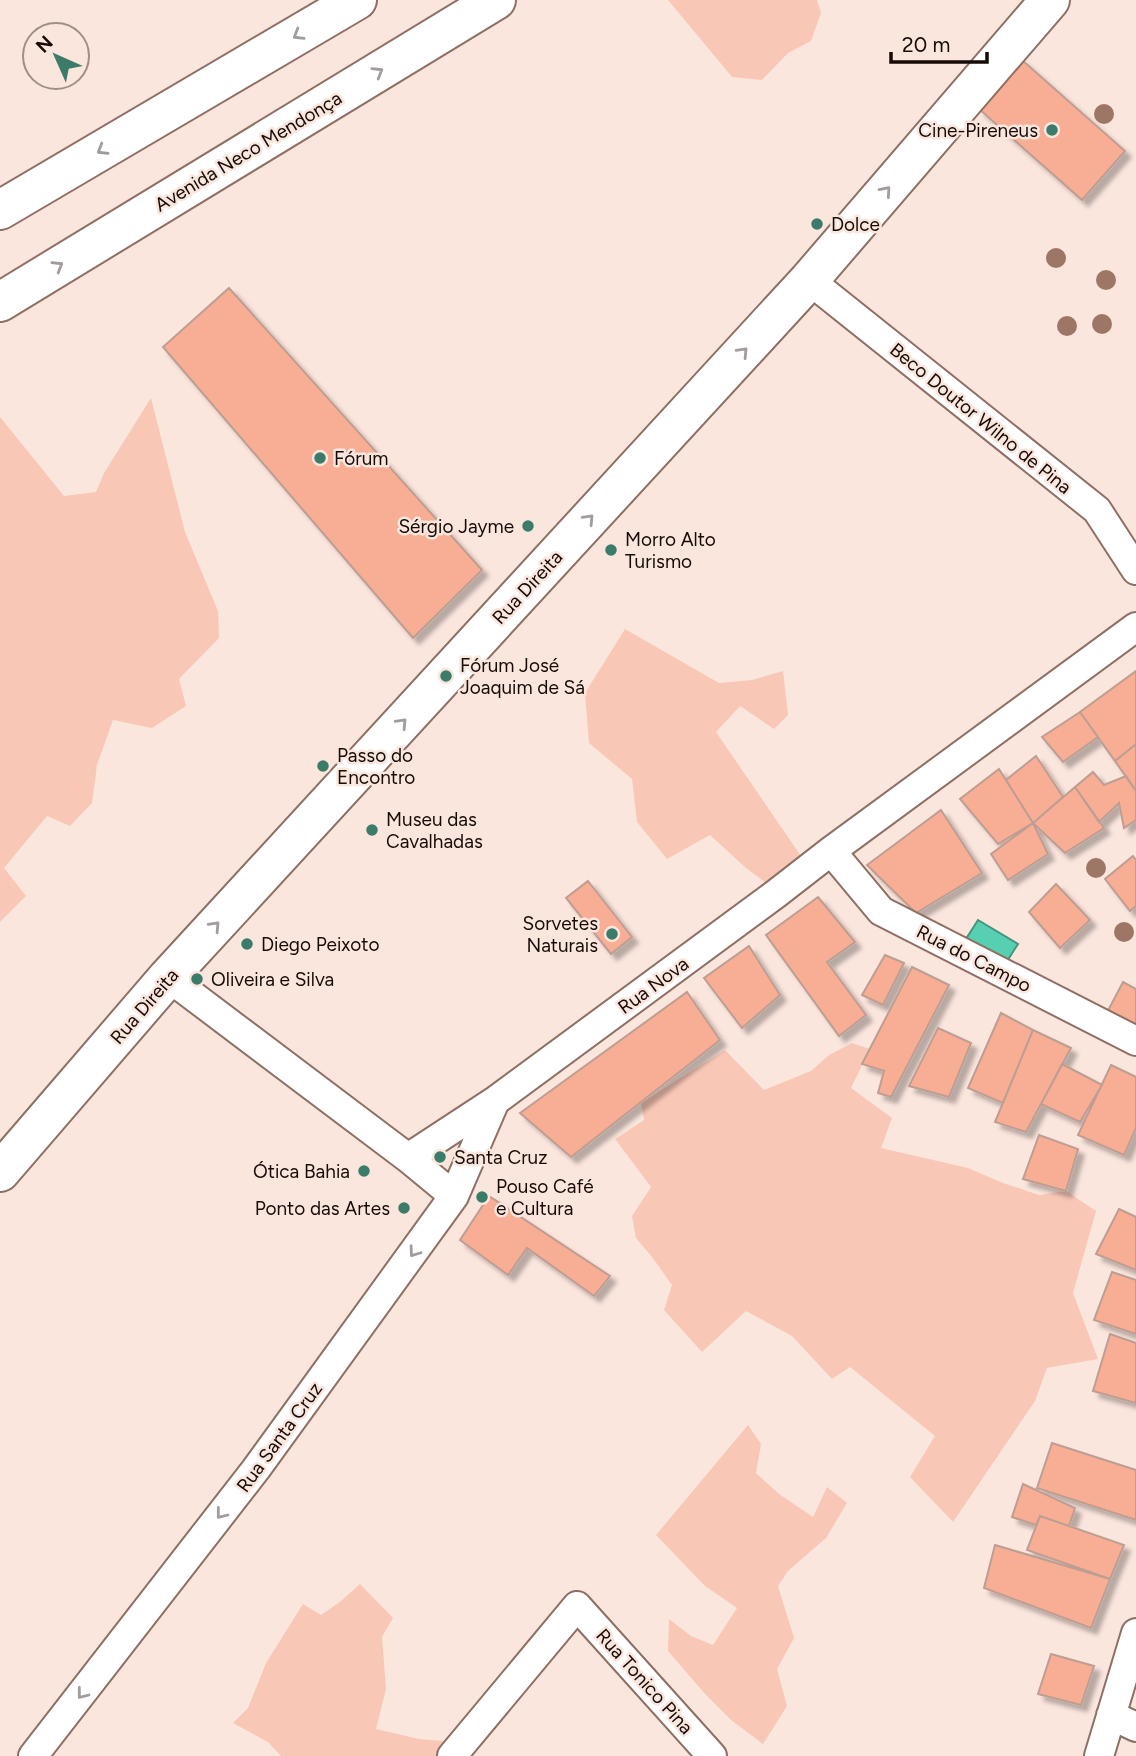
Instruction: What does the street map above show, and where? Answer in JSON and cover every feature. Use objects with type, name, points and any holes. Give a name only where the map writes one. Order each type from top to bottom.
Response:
[{"type":"main road","points":[[0,211],[357,0]]},
{"type":"main road","name":"Avenida Neco Mendonça","points":[[0,302],[496,0]]},
{"type":"main road","name":"Rua Direita","points":[[0,1172],[168,976],[809,280],[1050,0]]},
{"type":"street","name":"Beco Doutor Wilno de Pina","points":[[809,280],[1097,510],[1136,570]]},
{"type":"street","name":"Rua Nova","points":[[408,1158],[495,1101],[1136,627]]},
{"type":"street","name":"Rua do Campo","points":[[831,851],[881,911],[1136,1041]]},
{"type":"street","points":[[168,976],[454,1196]]},
{"type":"street","name":"Rua Santa Cruz","points":[[33,1756],[256,1469],[454,1196],[495,1101]]},
{"type":"street","name":"Rua Tonico Pina","points":[[452,1756],[577,1606],[712,1756]]},
{"type":"street","points":[[1098,1756],[1123,1721],[1136,1633]]},
{"type":"shaded area","points":[[668,0],[817,0],[821,13],[811,41],[788,53],[762,80],[732,77]]},
{"type":"shaded area","points":[[151,398],[185,532],[218,611],[219,638],[179,679],[186,706],[152,728],[113,720],[97,765],[92,803],[70,826],[47,816],[4,868],[26,896],[0,922],[0,417],[64,496],[96,492],[104,473]]},
{"type":"shaded area","points":[[625,629],[719,683],[752,680],[783,671],[788,715],[774,729],[740,706],[716,732],[803,859],[774,889],[710,835],[667,859],[637,822],[632,779],[589,743],[585,693]]},
{"type":"shaded area","points":[[978,920],[1018,944],[1004,966],[964,942]]},
{"type":"shaded area","points":[[852,1043],[870,1049],[851,1088],[892,1118],[881,1148],[968,1168],[1039,1195],[1066,1191],[1096,1211],[1073,1293],[1098,1359],[1047,1368],[1035,1401],[953,1522],[910,1477],[935,1436],[850,1367],[832,1379],[792,1336],[746,1311],[702,1352],[664,1310],[672,1285],[636,1238],[632,1216],[651,1187],[615,1139],[644,1120],[641,1103],[725,1050],[764,1090],[811,1071],[829,1055]]},
{"type":"shaded area","points":[[748,1425],[761,1444],[756,1473],[779,1494],[813,1517],[827,1487],[847,1503],[826,1538],[788,1571],[778,1586],[794,1638],[777,1669],[787,1706],[763,1744],[731,1720],[668,1651],[669,1619],[691,1636],[713,1645],[737,1608],[705,1586],[656,1535]]},
{"type":"shaded area","points":[[360,1584],[393,1618],[382,1637],[386,1689],[376,1729],[419,1739],[455,1742],[442,1756],[281,1756],[268,1742],[233,1723],[248,1708],[266,1663],[303,1604],[321,1615]]},
{"type":"building","name":"Cine-Pireneus","points":[[1022,60],[1125,151],[1082,200],[979,109]]},
{"type":"building","name":"Fórum","points":[[229,288],[482,570],[413,638],[163,347]]},
{"type":"building","points":[[1136,671],[1136,744],[1115,761],[1080,712]]},
{"type":"building","points":[[1080,712],[1098,737],[1063,762],[1042,737]]},
{"type":"building","points":[[1136,745],[1136,791],[1115,761]]},
{"type":"building","points":[[1036,756],[1063,797],[1033,823],[1006,780]]},
{"type":"building","points":[[999,769],[1033,823],[998,844],[960,799]]},
{"type":"building","points":[[1093,772],[1104,785],[1126,776],[1136,791],[1136,820],[1124,828],[1119,803],[1099,822],[1075,787]]},
{"type":"building","points":[[1075,787],[1104,828],[1065,853],[1033,823]]},
{"type":"building","points":[[941,810],[982,873],[916,913],[867,865]]},
{"type":"building","points":[[1033,823],[1048,854],[1008,880],[991,854]]},
{"type":"building","points":[[1133,856],[1136,860],[1136,906],[1130,911],[1105,879]]},
{"type":"building","points":[[588,881],[632,937],[611,954],[566,898]]},
{"type":"building","points":[[1056,884],[1090,920],[1060,948],[1029,912]]},
{"type":"building","points":[[818,897],[855,942],[827,962],[866,1015],[839,1036],[766,935]]},
{"type":"building","points":[[749,946],[780,995],[742,1028],[704,978]]},
{"type":"building","points":[[885,955],[904,963],[883,1005],[862,995]]},
{"type":"building","points":[[912,967],[949,985],[891,1097],[878,1093],[884,1071],[862,1064]]},
{"type":"building","points":[[1123,982],[1136,989],[1136,1037],[1103,1020]]},
{"type":"building","points":[[687,992],[720,1040],[571,1157],[520,1113]]},
{"type":"building","points":[[1001,1013],[1033,1030],[1003,1103],[968,1088]]},
{"type":"building","points":[[938,1028],[971,1043],[949,1097],[909,1086]]},
{"type":"building","points":[[1033,1030],[1071,1048],[1026,1132],[995,1122]]},
{"type":"building","points":[[1062,1064],[1102,1085],[1080,1122],[1041,1104]]},
{"type":"building","points":[[1111,1065],[1136,1077],[1136,1128],[1124,1155],[1078,1135]]},
{"type":"building","points":[[1039,1135],[1078,1149],[1066,1191],[1023,1179]]},
{"type":"building","points":[[489,1196],[610,1276],[594,1296],[527,1248],[508,1275],[460,1240]]},
{"type":"building","points":[[1119,1209],[1136,1217],[1136,1270],[1096,1254]]},
{"type":"building","points":[[1112,1272],[1136,1280],[1136,1334],[1094,1320]]},
{"type":"building","points":[[1110,1334],[1136,1343],[1136,1403],[1093,1391]]},
{"type":"building","points":[[1052,1443],[1136,1470],[1136,1520],[1037,1488]]},
{"type":"building","points":[[1023,1484],[1075,1508],[1069,1526],[1040,1516],[1036,1525],[1012,1517]]},
{"type":"building","points":[[1040,1516],[1124,1545],[1110,1579],[1027,1550]]},
{"type":"building","points":[[995,1545],[1110,1579],[1091,1628],[984,1588]]},
{"type":"building","points":[[1051,1654],[1094,1666],[1081,1705],[1038,1694]]},
{"type":"place","name":"Cine-Pireneus","points":[[1052,130]]},
{"type":"place","name":"Dolce","points":[[817,224]]},
{"type":"place","name":"Fórum","points":[[320,458]]},
{"type":"place","name":"Sérgio Jayme","points":[[528,526]]},
{"type":"place","name":"Morro Alto Turismo","points":[[611,550]]},
{"type":"place","name":"Fórum José Joaquim de Sá","points":[[446,676]]},
{"type":"place","name":"Passo do Encontro","points":[[323,766]]},
{"type":"place","name":"Museu das Cavalhadas","points":[[372,830]]},
{"type":"place","name":"Sorvetes Naturais","points":[[612,934]]},
{"type":"place","name":"Diego Peixoto","points":[[247,944]]},
{"type":"place","name":"Oliveira e Silva","points":[[197,979]]},
{"type":"place","name":"Santa Cruz","points":[[440,1157]]},
{"type":"place","name":"Ótica Bahia","points":[[364,1171]]},
{"type":"place","name":"Pouso Café e Cultura","points":[[482,1197]]},
{"type":"place","name":"Ponto das Artes","points":[[404,1208]]}]
